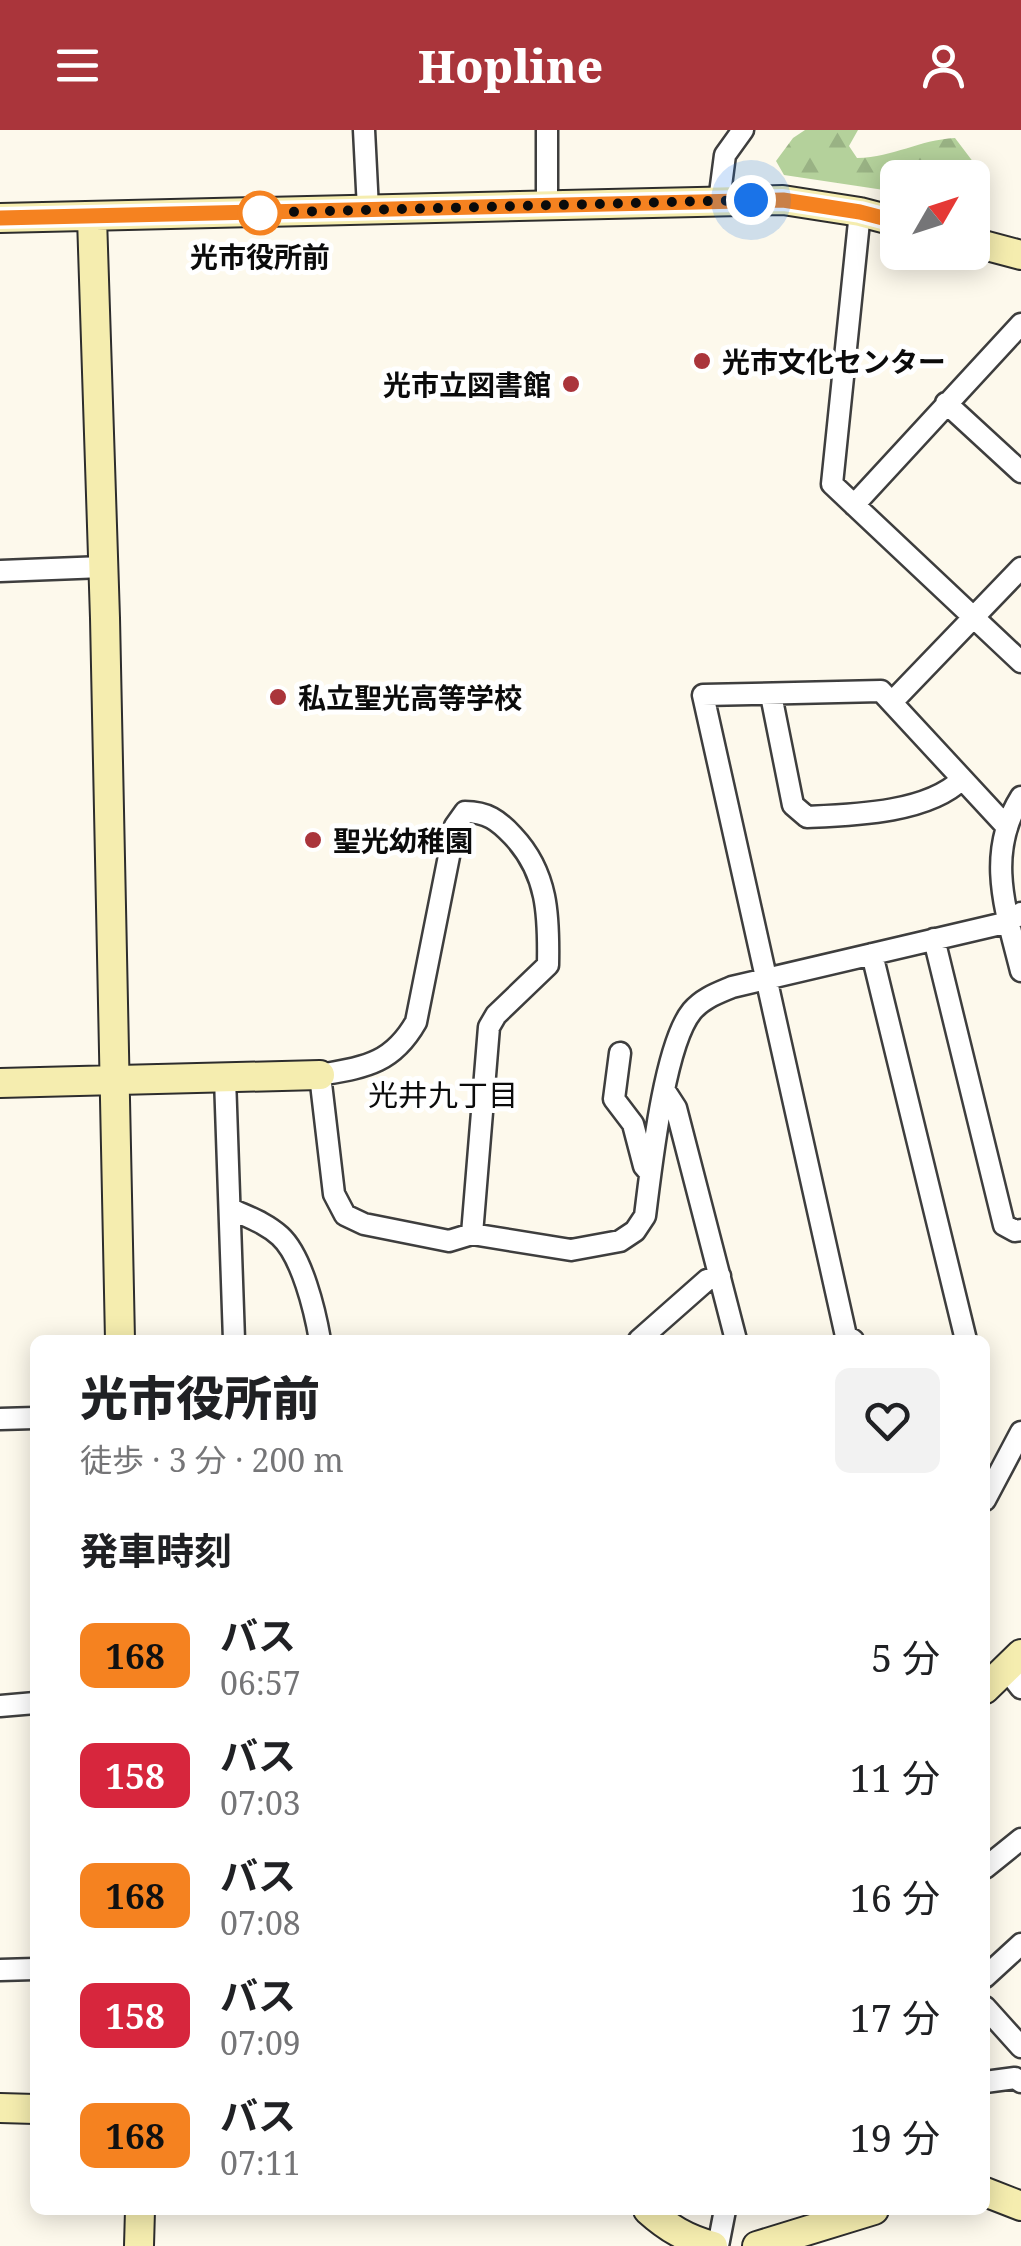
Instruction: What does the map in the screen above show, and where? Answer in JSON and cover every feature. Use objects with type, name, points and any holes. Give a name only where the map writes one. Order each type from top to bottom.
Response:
[{"type":"street","points":[[364,130],[368,210]]},
{"type":"street","points":[[547,130],[547,205]]},
{"type":"street","points":[[719,201],[725,155],[742,130]]},
{"type":"street","points":[[0,218],[783,200],[880,217]]},
{"type":"street","points":[[860,212],[832,484],[1021,662]]},
{"type":"street","points":[[92,218],[104,567],[120,1335]]},
{"type":"street","points":[[990,247],[1021,256]]},
{"type":"street","points":[[854,505],[1021,324]]},
{"type":"street","points":[[946,403],[1021,472]]},
{"type":"street","points":[[0,571],[104,567]]},
{"type":"street","points":[[893,701],[1021,568]]},
{"type":"street","points":[[846,1335],[703,695],[881,691],[1006,826]]},
{"type":"street","points":[[771,695],[793,806],[806,818],[893,809],[951,790],[962,779]]},
{"type":"street","points":[[1021,797],[1006,826],[999,876],[1015,918],[1021,971]]},
{"type":"street","points":[[0,1084],[320,1075],[366,1066],[404,1043],[416,1022],[454,826],[465,812],[483,812],[503,825],[540,873],[548,917],[548,964],[496,1014],[489,1027],[472,1234]]},
{"type":"street","points":[[320,1075],[334,1194],[345,1215],[364,1224],[449,1240],[472,1234],[571,1250],[620,1241],[635,1232],[645,1216],[664,1091],[680,1030],[693,1009],[712,995],[765,980],[1015,918]]},
{"type":"street","points":[[934,939],[1004,1226],[1015,1232],[1021,1230]]},
{"type":"street","points":[[872,954],[965,1335]]},
{"type":"street","points":[[620,1053],[614,1100],[633,1124],[644,1166],[650,1173]]},
{"type":"street","points":[[225,1078],[234,1335]]},
{"type":"street","points":[[664,1091],[676,1108],[735,1335]]},
{"type":"street","points":[[231,1209],[265,1224],[284,1238],[309,1296],[319,1335]]},
{"type":"street","points":[[645,1335],[707,1280],[720,1276]]},
{"type":"street","points":[[0,1418],[30,1418]]},
{"type":"street","points":[[990,1491],[1021,1432]]},
{"type":"street","points":[[0,1706],[30,1703]]},
{"type":"street","points":[[990,1864],[1021,1839]]},
{"type":"street","points":[[990,1972],[1021,1944]]},
{"type":"street","points":[[0,1970],[30,1969]]},
{"type":"street","points":[[990,2013],[1021,2047]]},
{"type":"street","points":[[990,2081],[1015,2078],[1021,2082]]},
{"type":"street","points":[[0,2108],[30,2108]]},
{"type":"street","points":[[990,2194],[1021,2206]]},
{"type":"street","points":[[139,2246],[140,2215]]},
{"type":"street","points":[[654,2215],[694,2241],[715,2246],[723,2215]]},
{"type":"street","points":[[757,2246],[858,2215]]},
{"type":"green space","points":[[805,130],[858,130],[849,146],[857,158],[955,138],[972,160],[880,160],[880,189],[784,175],[776,161],[793,138]]},
{"type":"bus line","name":"168","points":[[0,218],[783,200],[880,217]]},
{"type":"place","name":"光市役所前","points":[[260,213]]},
{"type":"place","name":"光市文化センター","points":[[702,361]]},
{"type":"place","name":"光市立図書館","points":[[571,384]]},
{"type":"place","name":"私立聖光高等学校","points":[[278,697]]},
{"type":"place","name":"聖光幼稚園","points":[[313,840]]},
{"type":"district","name":"光井九丁目","points":[[443,1094]]},
{"type":"route","points":[[260,213],[250,213],[751,200]]}]
